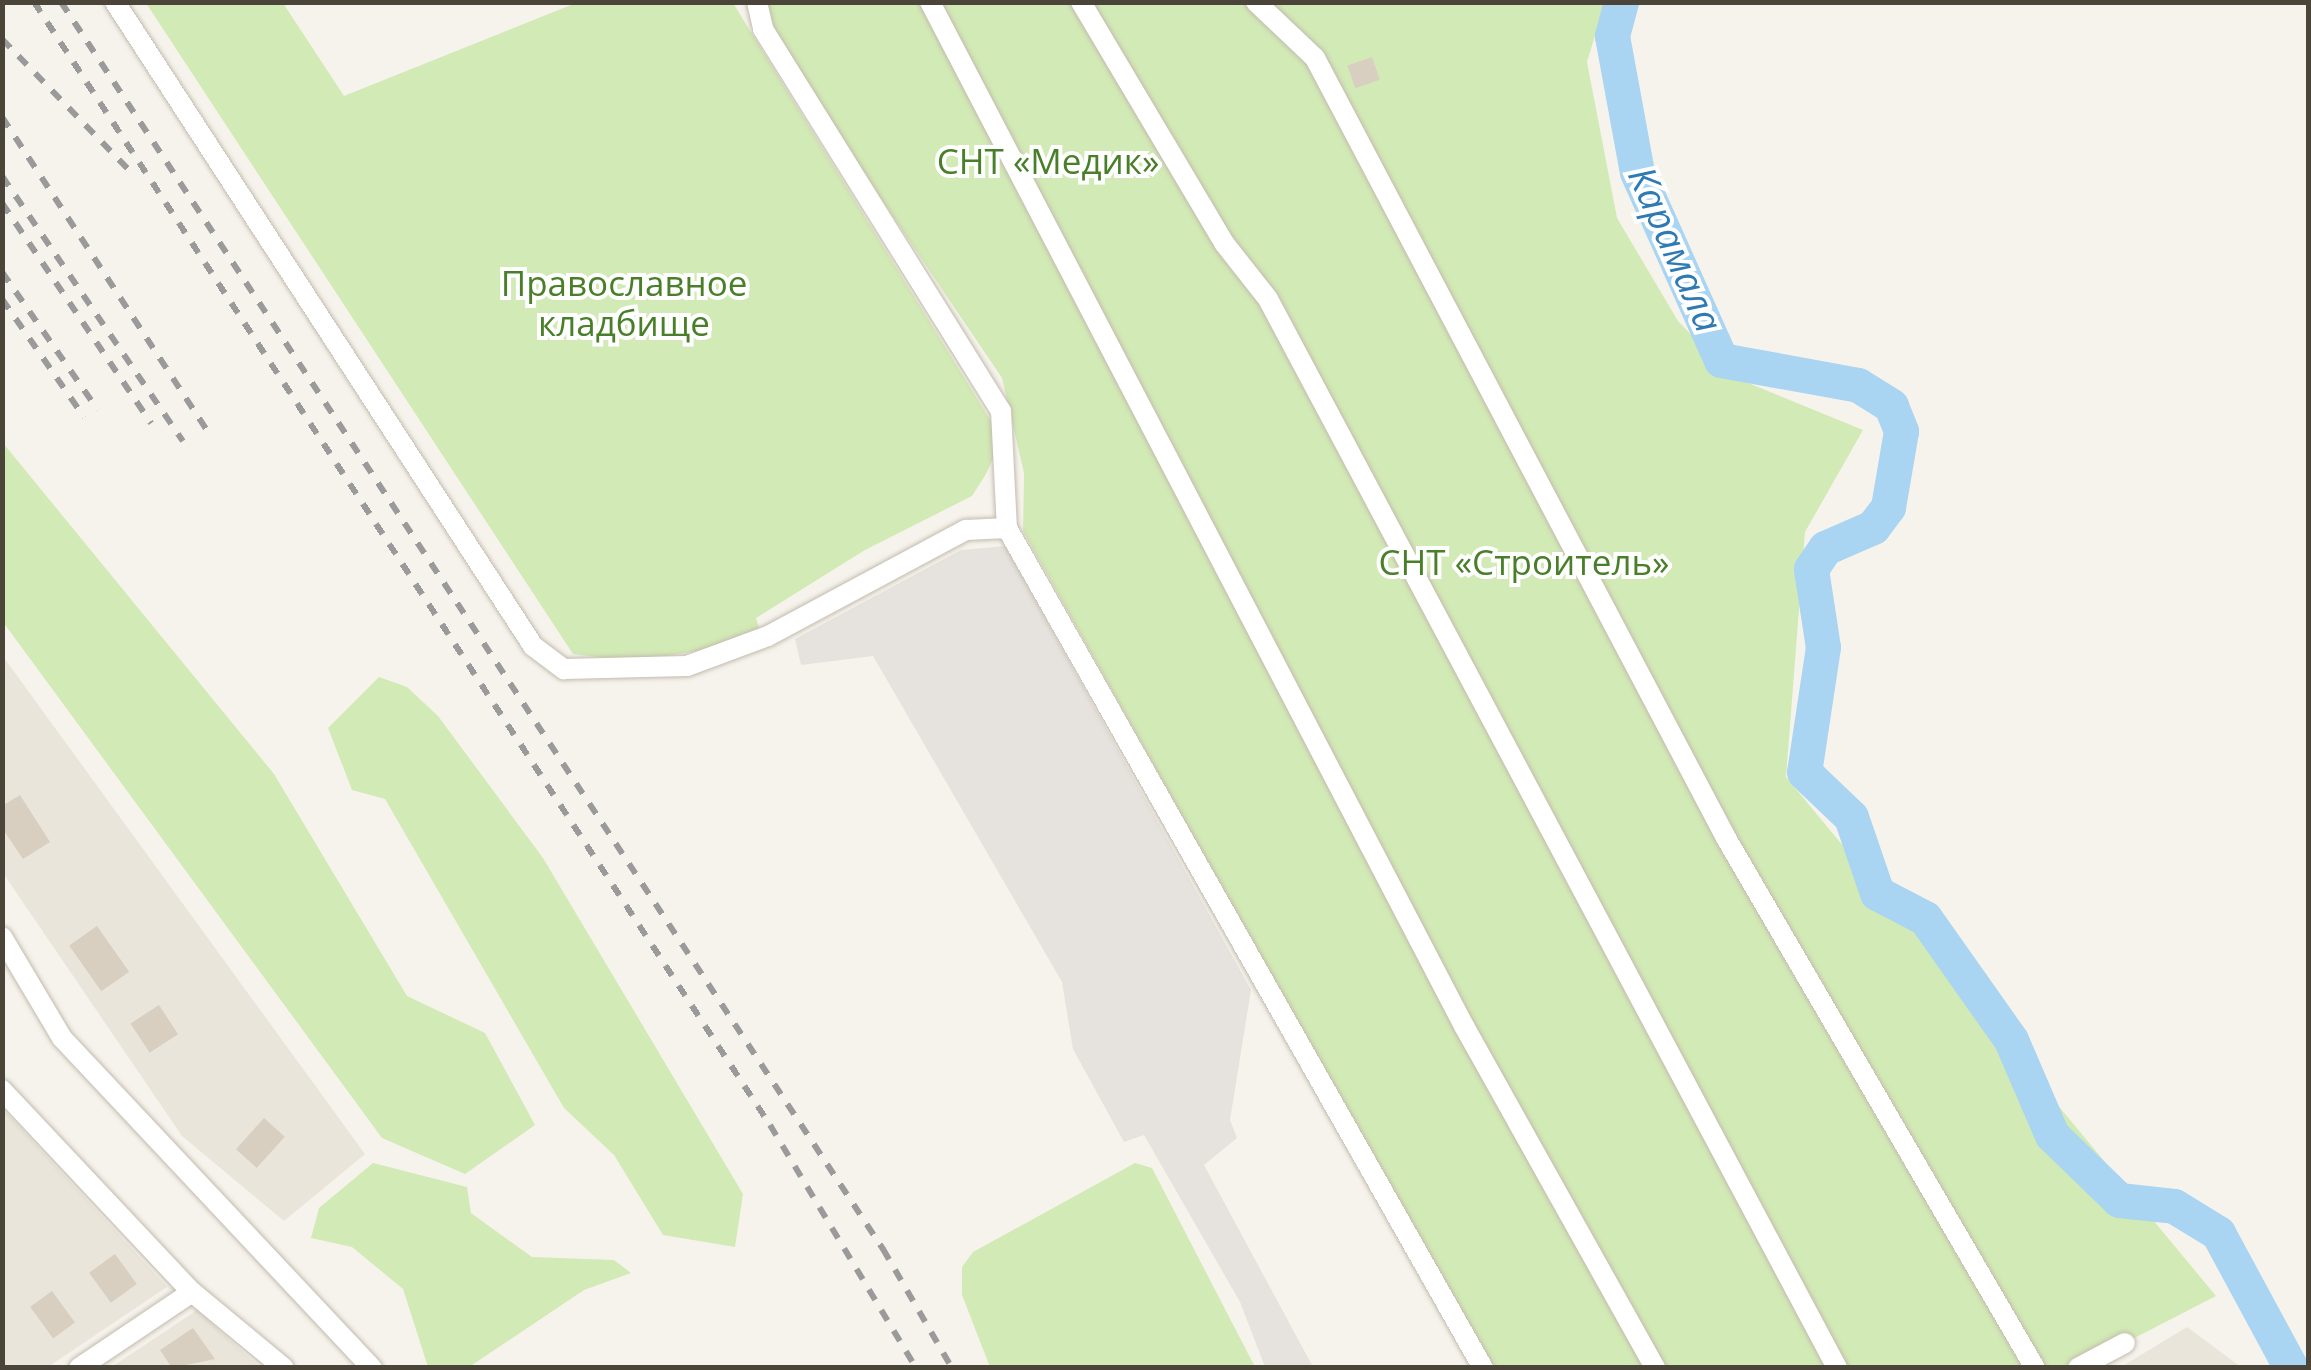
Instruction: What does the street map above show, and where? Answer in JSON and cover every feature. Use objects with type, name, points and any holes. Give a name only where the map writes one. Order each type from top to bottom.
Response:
[{"type":"street","points":[[115,2],[532,646],[564,668],[687,666],[768,636],[966,530],[1006,528]]},
{"type":"street","points":[[758,2],[763,28],[1001,412],[1006,528],[1484,1368]]},
{"type":"street","points":[[930,2],[1464,1026],[1655,1368]]},
{"type":"street","points":[[1081,2],[1224,243],[1268,299],[1837,1368]]},
{"type":"street","points":[[1256,2],[1315,58],[1716,821],[2034,1368]]},
{"type":"street","points":[[2,938],[62,1038],[372,1368]]},
{"type":"street","points":[[2,1090],[192,1292],[284,1368]]},
{"type":"street","points":[[79,1368],[192,1292]]},
{"type":"street","points":[[2078,1368],[2125,1343]]},
{"type":"shaded area","points":[[1005,546],[1251,990],[1230,1120],[1237,1138],[1204,1165],[1313,1367],[1265,1367],[1240,1302],[1144,1135],[1124,1142],[1073,1049],[1062,982],[873,656],[801,665],[795,639],[961,550]]},
{"type":"shaded area","points":[[2,655],[365,1154],[284,1221],[182,1136],[3,873]]},
{"type":"shaded area","points":[[2,1108],[167,1287],[48,1367],[3,1367]]},
{"type":"shaded area","points":[[197,1310],[260,1367],[110,1368]]},
{"type":"shaded area","points":[[2187,1327],[2241,1367],[2121,1367]]},
{"type":"green space","name":"Православное кладбище","points":[[146,3],[283,3],[344,96],[576,3],[733,3],[1002,439],[986,474],[972,496],[865,550],[756,618],[759,628],[704,650],[633,661],[573,654]]},
{"type":"green space","name":"СНТ «Строитель»","points":[[749,3],[1605,3],[1587,62],[1617,218],[1678,321],[1731,376],[1863,430],[1805,532],[1786,777],[2216,1296],[2078,1367],[1490,1367],[1023,531],[1024,473],[1002,378]]},
{"type":"green space","points":[[3,443],[274,774],[407,996],[485,1033],[535,1125],[465,1174],[382,1138],[3,622]]},
{"type":"green space","points":[[379,677],[407,687],[438,716],[543,858],[743,1194],[735,1247],[663,1235],[614,1155],[564,1108],[385,799],[352,790],[328,728]]},
{"type":"green space","points":[[373,1163],[467,1187],[471,1213],[532,1257],[614,1260],[631,1273],[584,1290],[469,1367],[428,1367],[403,1289],[352,1247],[311,1238],[319,1208]]},
{"type":"green space","points":[[1135,1163],[1152,1168],[1255,1367],[990,1367],[962,1295],[962,1267],[973,1252]]},
{"type":"building","points":[[1372,57],[1380,80],[1355,88],[1347,65]]},
{"type":"building","points":[[20,795],[50,842],[23,859],[2,828],[2,806]]},
{"type":"building","points":[[97,926],[129,972],[101,991],[69,946]]},
{"type":"building","points":[[159,1005],[178,1034],[150,1053],[130,1024]]},
{"type":"building","points":[[264,1118],[285,1137],[257,1168],[236,1149]]},
{"type":"building","points":[[115,1254],[137,1284],[111,1303],[89,1273]]},
{"type":"building","points":[[52,1291],[75,1323],[53,1338],[30,1307]]},
{"type":"building","points":[[193,1328],[215,1359],[172,1368],[160,1350]]},
{"type":"waterway","name":"Карамала","points":[[1621,2],[1612,36],[1637,172],[1721,360],[1858,385],[1891,406],[1901,431],[1888,507],[1873,527],[1825,548],[1811,569],[1823,647],[1804,772],[1851,817],[1877,893],[1925,918],[2011,1040],[2052,1135],[2119,1200],[2174,1206],[2218,1233],[2291,1368]]},
{"type":"railway","points":[[34,2],[770,1125],[916,1368]]},
{"type":"railway","points":[[61,2],[883,1249],[952,1368]]},
{"type":"railway","points":[[2,39],[130,171]]},
{"type":"railway","points":[[2,117],[209,433]]},
{"type":"railway","points":[[2,176],[183,441]]},
{"type":"railway","points":[[2,203],[151,423]]},
{"type":"railway","points":[[2,272],[98,410]]},
{"type":"railway","points":[[2,299],[84,417]]},
{"type":"park label","name":"СНТ «Медик»","points":[[1048,161]]}]
